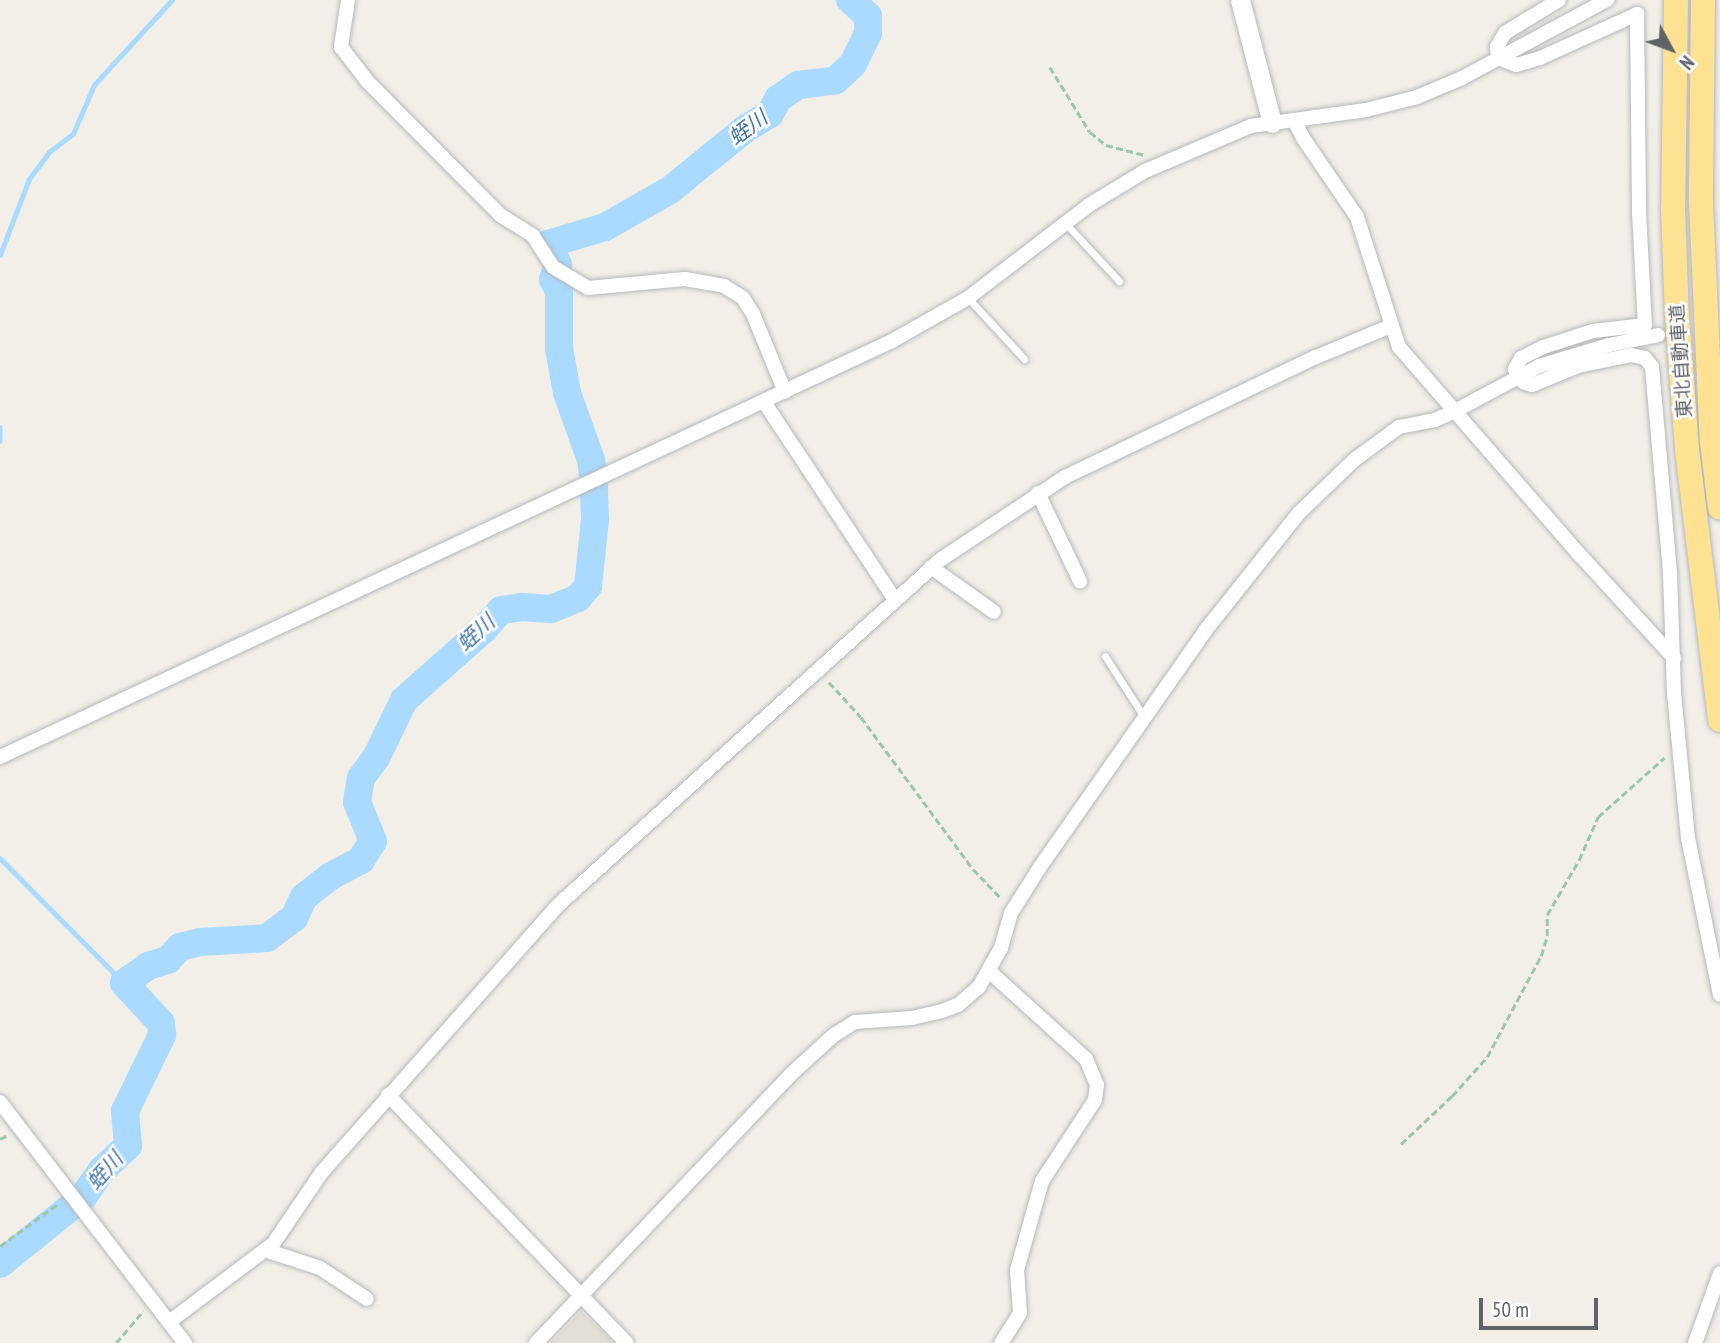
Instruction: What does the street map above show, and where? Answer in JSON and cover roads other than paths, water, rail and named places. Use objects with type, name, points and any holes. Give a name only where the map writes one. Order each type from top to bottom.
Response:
[{"type":"highway","name":"東北自動車道","points":[[1676,0],[1673,209],[1677,316],[1692,491],[1720,720]]},
{"type":"highway","name":"東北自動車道","points":[[1703,0],[1701,203],[1712,442],[1720,508]]},
{"type":"street","points":[[348,0],[341,47],[368,82],[500,215],[533,236],[556,270],[588,288],[685,279],[724,286],[743,298],[753,314],[785,392]]},
{"type":"street","points":[[1240,0],[1272,123]]},
{"type":"street","points":[[1498,58],[1497,47],[1505,33],[1559,0]]},
{"type":"street","points":[[0,757],[892,341],[968,298],[1089,205],[1158,165],[1251,126],[1366,110],[1417,97],[1462,78],[1607,0]]},
{"type":"street","points":[[1498,58],[1516,65],[1540,58],[1637,14],[1639,212],[1645,325],[1593,331],[1543,347],[1521,358],[1516,369],[1525,384],[1532,385],[1560,371],[1630,355],[1645,358],[1652,367],[1679,749],[1688,838],[1720,995]]},
{"type":"street","points":[[1294,120],[1303,138],[1357,217],[1399,347],[1453,412],[1674,658]]},
{"type":"street","points":[[169,1322],[273,1244],[321,1172],[557,906],[956,548],[1065,477],[1316,357],[1391,326]]},
{"type":"street","points":[[536,1343],[790,1075],[834,1035],[855,1022],[912,1018],[942,1012],[971,995],[989,971],[1013,911],[1221,609],[1299,513],[1383,436],[1399,427],[1435,420],[1518,376],[1569,356],[1658,335]]},
{"type":"street","points":[[764,402],[895,600]]},
{"type":"street","points":[[1038,493],[1080,581]]},
{"type":"street","points":[[932,568],[994,612]]},
{"type":"street","points":[[989,971],[1086,1059],[1097,1085],[1095,1100],[1042,1181],[1017,1270],[1020,1313],[1001,1343]]},
{"type":"street","points":[[388,1095],[627,1343]]},
{"type":"street","points":[[0,1102],[185,1343]]},
{"type":"street","points":[[265,1250],[320,1268],[367,1299]]},
{"type":"street","points":[[1695,1343],[1720,1273]]},
{"type":"lane","points":[[1066,224],[1119,281]]},
{"type":"lane","points":[[968,298],[1024,359]]},
{"type":"lane","points":[[1105,656],[1144,718]]},
{"type":"waterway","points":[[0,255],[29,179],[49,152],[73,134],[94,85],[172,0]]},
{"type":"waterway","name":"蛭川","points":[[0,1264],[83,1197],[102,1170],[128,1146],[125,1111],[162,1035],[161,1023],[124,983],[148,966],[168,960],[180,947],[200,942],[267,938],[294,918],[304,897],[331,876],[361,860],[373,841],[357,802],[361,778],[377,756],[404,700],[484,629],[501,610],[522,607],[551,609],[578,598],[588,586],[595,519],[591,460],[567,393],[559,348],[559,291],[553,279],[558,265],[548,244],[605,227],[670,190],[745,129],[770,114],[778,99],[798,85],[836,80],[853,64],[868,33],[868,16],[850,0]]},
{"type":"waterway","points":[[0,427],[0,441]]},
{"type":"waterway","points":[[0,858],[124,983]]}]
